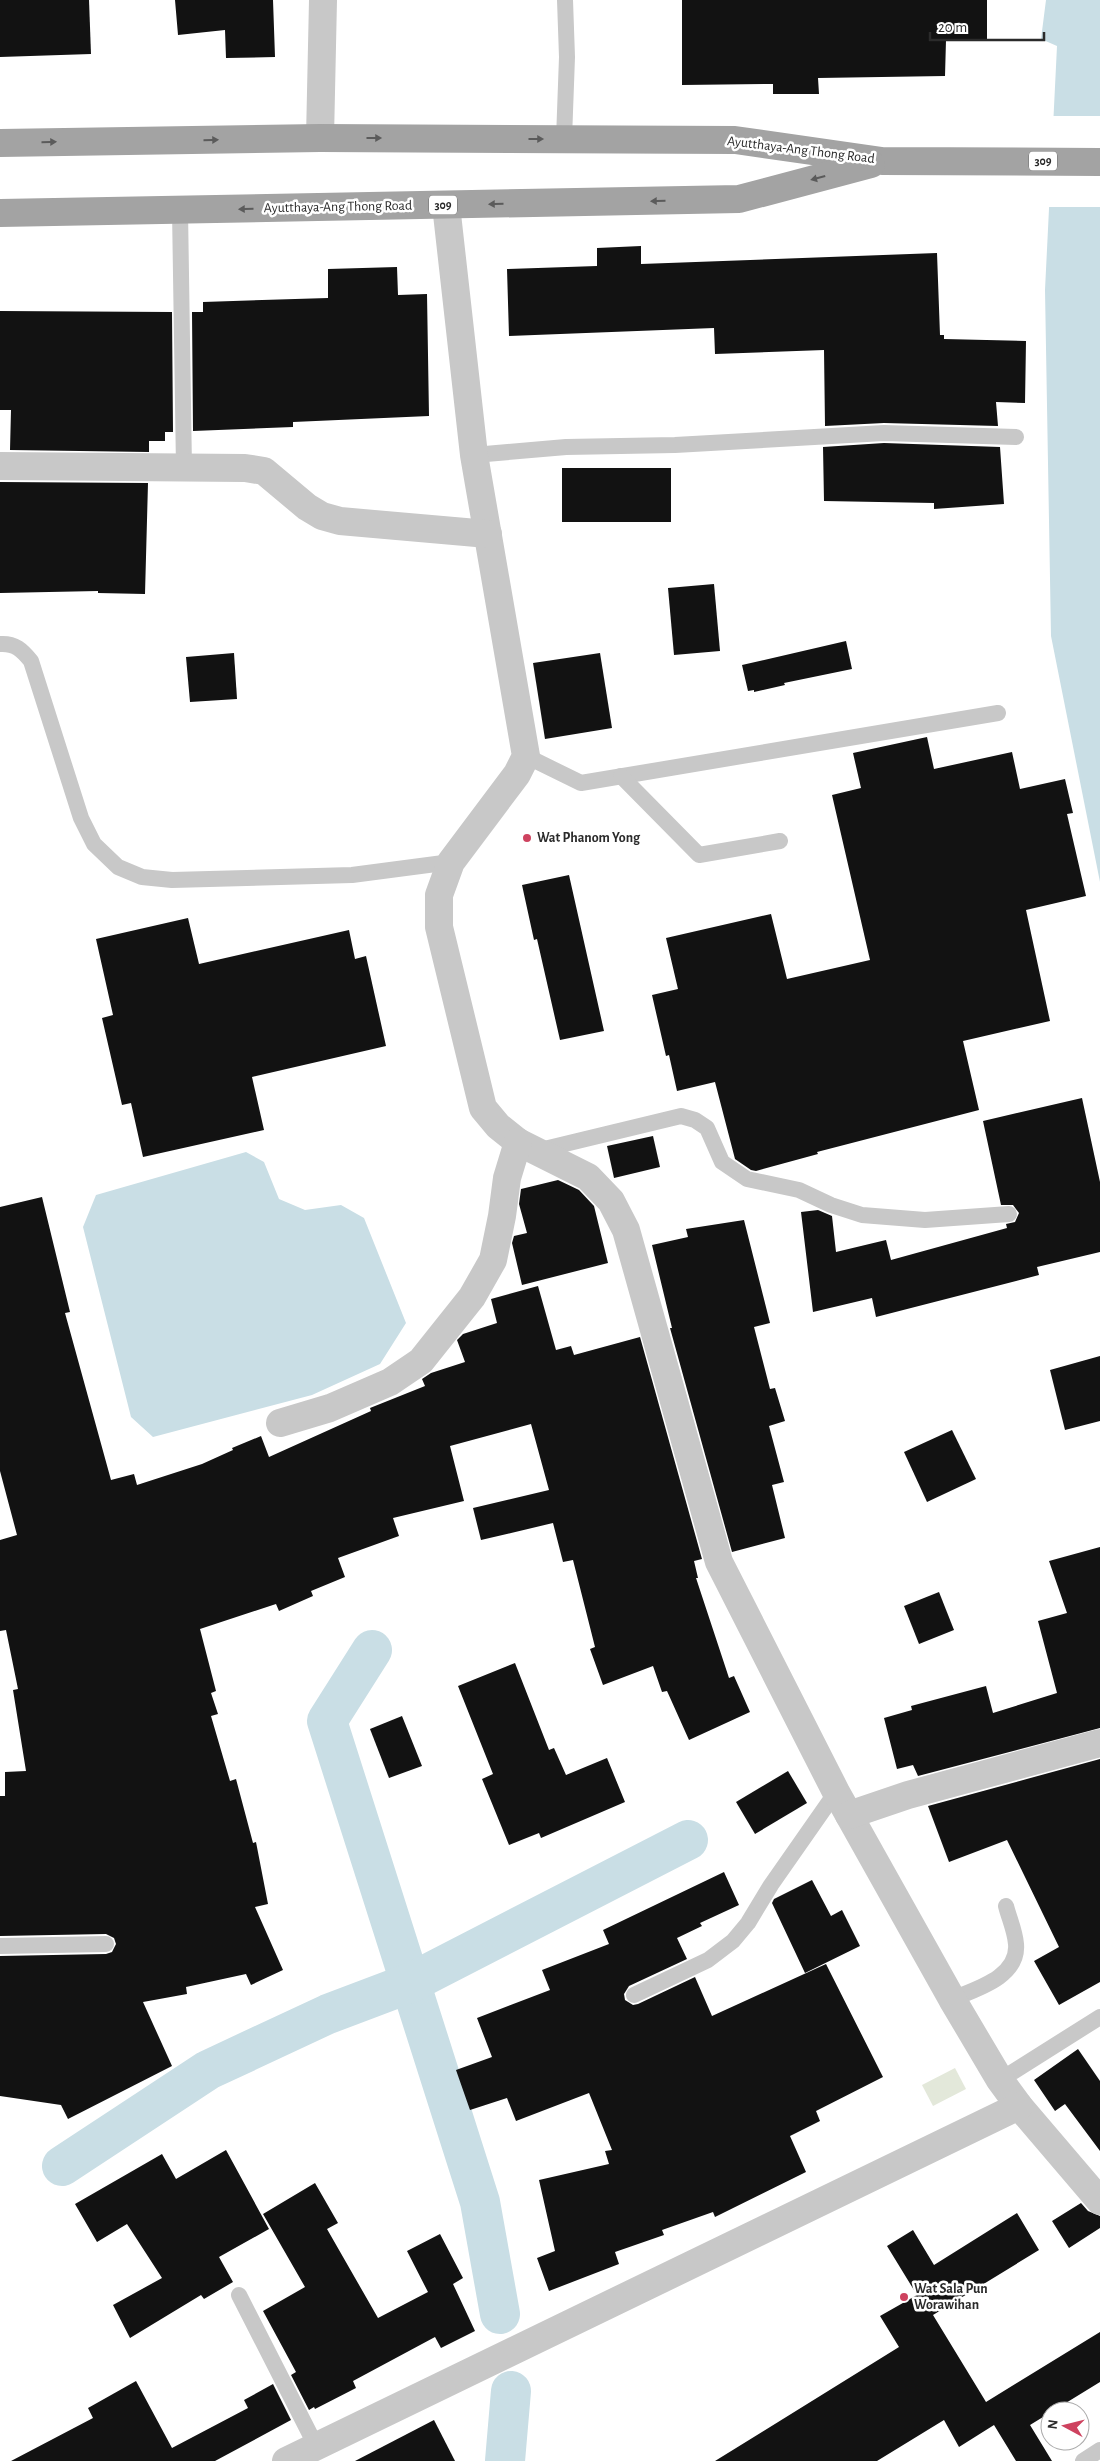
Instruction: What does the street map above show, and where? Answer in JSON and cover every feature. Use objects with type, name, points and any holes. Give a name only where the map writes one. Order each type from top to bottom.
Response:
[{"type":"main road","name":"Ayutthaya-Ang Thong Road","points":[[0,143],[320,138],[735,140],[882,161],[1100,162]]},
{"type":"main road","name":"Ayutthaya-Ang Thong Road","points":[[0,213],[739,199],[882,161]]},
{"type":"street","points":[[320,138],[323,0]]},
{"type":"street","points":[[446,205],[474,455],[526,756],[518,774],[451,862],[439,894],[439,926],[441,936],[483,1108],[498,1126],[527,1146],[588,1177],[611,1201],[626,1230],[719,1562],[843,1804],[952,2000],[1000,2080],[1019,2106],[1100,2202]]},
{"type":"street","points":[[0,466],[245,468],[264,471],[307,507],[322,516],[340,521],[488,534]]},
{"type":"street","points":[[280,1423],[330,1408],[356,1397],[390,1382],[421,1361],[472,1297],[493,1260],[507,1178],[527,1146]]},
{"type":"street","points":[[843,1804],[908,1795],[1100,1744]]},
{"type":"street","points":[[286,2461],[1019,2106]]},
{"type":"lane","points":[[564,139],[567,57],[565,0]]},
{"type":"lane","points":[[180,210],[184,468]]},
{"type":"lane","points":[[474,455],[566,447],[675,445],[884,433],[1016,437]]},
{"type":"lane","points":[[0,644],[8,643],[21,649],[31,661],[82,818],[94,844],[118,867],[142,877],[172,880],[352,875],[451,862]]},
{"type":"lane","points":[[526,756],[581,783],[998,713]]},
{"type":"lane","points":[[621,776],[699,855],[780,841]]},
{"type":"lane","points":[[527,1146],[681,1116],[695,1120],[707,1128],[722,1162],[747,1179],[799,1190],[831,1205],[862,1215],[925,1220],[1009,1214]]},
{"type":"lane","points":[[634,1996],[708,1960],[733,1941],[748,1923],[770,1885],[843,1804]]},
{"type":"lane","points":[[952,2000],[997,1978],[1007,1971],[1016,1954],[1016,1943],[1006,1906]]},
{"type":"lane","points":[[0,1946],[106,1944]]},
{"type":"lane","points":[[1000,2080],[1100,2017]]},
{"type":"lane","points":[[239,2295],[316,2446]]},
{"type":"lane","points":[[1083,2461],[1100,2450]]},
{"type":"shaded area","points":[[955,2068],[966,2089],[933,2106],[922,2085]]},
{"type":"water","points":[[1046,0],[1100,0],[1100,882],[1051,636],[1045,290],[1057,46],[1041,39]]},
{"type":"water","points":[[246,1152],[264,1162],[279,1199],[305,1210],[341,1205],[364,1218],[406,1323],[380,1364],[312,1395],[153,1437],[131,1417],[83,1227],[96,1195]]},
{"type":"pier","points":[[1051,116],[1100,116],[1100,207],[1047,207]]},
{"type":"building","points":[[0,0],[89,0],[91,54],[0,57]]},
{"type":"building","points":[[175,0],[273,0],[275,57],[226,58],[225,30],[178,35]]},
{"type":"building","points":[[682,0],[987,0],[987,39],[946,40],[945,76],[818,78],[819,94],[773,94],[773,84],[682,85]]},
{"type":"building","points":[[641,246],[641,264],[937,253],[940,335],[944,335],[944,339],[1026,341],[1025,403],[996,402],[998,426],[884,423],[825,426],[824,350],[715,354],[714,328],[509,336],[507,269],[597,266],[597,248]]},
{"type":"building","points":[[397,267],[398,295],[427,294],[429,416],[293,422],[293,427],[193,431],[192,312],[203,312],[203,302],[328,298],[328,269]]},
{"type":"building","points":[[0,311],[172,312],[173,432],[165,432],[165,441],[149,441],[149,452],[10,450],[11,410],[0,410]]},
{"type":"building","points":[[884,443],[1000,447],[1004,504],[934,509],[934,503],[824,501],[823,447]]},
{"type":"building","points":[[562,468],[671,468],[671,522],[562,522]]},
{"type":"building","points":[[0,482],[148,483],[145,594],[98,593],[98,591],[0,593]]},
{"type":"building","points":[[714,584],[720,651],[674,655],[668,588]]},
{"type":"building","points":[[846,641],[852,669],[784,683],[785,685],[754,692],[754,690],[748,691],[742,665]]},
{"type":"building","points":[[234,653],[237,699],[190,702],[186,657]]},
{"type":"building","points":[[600,653],[612,728],[545,739],[533,663]]},
{"type":"building","points":[[927,737],[934,769],[1012,752],[1020,789],[1065,779],[1073,813],[1067,814],[1086,896],[1026,910],[1050,1021],[963,1041],[979,1110],[817,1152],[818,1154],[756,1171],[751,1170],[735,1159],[715,1082],[677,1091],[669,1055],[666,1056],[652,995],[678,989],[666,938],[771,914],[787,979],[870,960],[832,795],[861,788],[853,753]]},
{"type":"building","points":[[569,875],[604,1031],[560,1040],[537,939],[534,940],[522,885]]},
{"type":"building","points":[[188,918],[199,964],[349,930],[355,959],[366,956],[386,1046],[252,1077],[264,1130],[143,1157],[131,1103],[122,1105],[102,1018],[113,1015],[96,939]]},
{"type":"building","points":[[1082,1098],[1100,1182],[1100,1252],[1037,1267],[1039,1275],[876,1317],[872,1298],[813,1312],[801,1212],[818,1210],[832,1216],[836,1252],[886,1240],[891,1260],[1007,1228],[1006,1224],[1015,1222],[1019,1213],[1013,1205],[1001,1205],[983,1121]]},
{"type":"building","points":[[653,1136],[660,1167],[614,1178],[607,1146]]},
{"type":"building","points":[[558,1180],[579,1190],[594,1206],[608,1263],[522,1285],[512,1243],[514,1236],[527,1233],[519,1204],[521,1189]]},
{"type":"building","points":[[42,1197],[70,1312],[65,1313],[111,1480],[134,1474],[137,1485],[202,1464],[233,1450],[232,1448],[261,1436],[269,1457],[371,1411],[370,1408],[425,1386],[422,1379],[431,1373],[465,1362],[457,1340],[463,1334],[497,1323],[491,1299],[538,1286],[556,1350],[571,1346],[574,1355],[640,1337],[702,1559],[694,1561],[698,1578],[696,1578],[729,1678],[734,1676],[750,1712],[689,1740],[667,1691],[662,1692],[653,1666],[603,1685],[590,1649],[595,1647],[573,1560],[563,1562],[553,1523],[481,1540],[473,1508],[549,1490],[531,1424],[450,1446],[464,1501],[393,1518],[399,1536],[338,1558],[345,1577],[311,1591],[313,1596],[279,1611],[276,1604],[200,1629],[216,1691],[211,1693],[218,1714],[211,1716],[230,1781],[236,1779],[253,1843],[256,1842],[268,1904],[255,1907],[283,1970],[251,1985],[246,1974],[186,1987],[187,1994],[143,2002],[172,2066],[68,2119],[61,2105],[0,2096],[0,1956],[106,1954],[112,1952],[116,1944],[114,1938],[106,1934],[0,1936],[0,1796],[5,1796],[5,1772],[26,1771],[13,1690],[18,1689],[6,1630],[0,1631],[0,1540],[17,1535],[0,1471],[0,1207]]},
{"type":"building","points":[[744,1220],[770,1323],[754,1327],[770,1389],[775,1388],[785,1421],[769,1426],[784,1482],[772,1485],[785,1538],[732,1552],[670,1328],[672,1328],[652,1245],[688,1237],[686,1229]]},
{"type":"building","points":[[1100,1356],[1100,1421],[1065,1430],[1050,1370]]},
{"type":"building","points":[[952,1430],[976,1479],[927,1502],[904,1452]]},
{"type":"building","points":[[1100,1547],[1100,1728],[918,1776],[913,1765],[897,1769],[884,1718],[912,1710],[911,1706],[986,1686],[993,1713],[1057,1693],[1038,1621],[1067,1613],[1049,1561]]},
{"type":"building","points":[[939,1592],[954,1630],[919,1644],[904,1606]]},
{"type":"building","points":[[515,1663],[549,1750],[554,1748],[566,1775],[607,1758],[625,1802],[541,1838],[539,1833],[509,1845],[482,1779],[493,1774],[458,1686]]},
{"type":"building","points":[[402,1716],[422,1766],[389,1778],[370,1729]]},
{"type":"building","points":[[1100,1759],[1100,1982],[1059,2005],[1034,1961],[1059,1947],[1007,1840],[949,1862],[928,1806]]},
{"type":"building","points":[[788,1771],[807,1803],[755,1834],[736,1802]]},
{"type":"building","points":[[724,1872],[739,1905],[700,1923],[702,1926],[677,1938],[687,1959],[629,1986],[624,1994],[625,2000],[633,2005],[638,2004],[695,1977],[712,2016],[826,1964],[883,2077],[816,2111],[820,2121],[790,2136],[806,2172],[715,2217],[713,2212],[662,2230],[664,2235],[615,2252],[619,2264],[549,2291],[537,2258],[555,2251],[539,2180],[609,2164],[605,2151],[612,2150],[589,2093],[516,2121],[507,2098],[470,2110],[456,2070],[492,2057],[477,2018],[550,1990],[542,1970],[609,1944],[603,1930]]},
{"type":"building","points":[[812,1880],[831,1916],[842,1910],[860,1946],[805,1973],[772,1903],[774,1899]]},
{"type":"building","points":[[1078,2049],[1100,2081],[1100,2151],[1065,2104],[1055,2111],[1034,2080]]},
{"type":"building","points":[[226,2150],[269,2229],[219,2257],[233,2282],[204,2299],[201,2295],[130,2338],[113,2305],[162,2278],[127,2224],[97,2242],[75,2204],[162,2154],[176,2179]]},
{"type":"building","points":[[315,2183],[338,2223],[327,2229],[378,2318],[428,2292],[407,2251],[440,2234],[463,2278],[453,2284],[475,2331],[441,2348],[435,2337],[353,2381],[356,2388],[315,2409],[314,2407],[309,2410],[291,2375],[296,2372],[263,2311],[305,2287],[263,2214]]},
{"type":"building","points":[[1081,2203],[1088,2211],[1100,2216],[1100,2228],[1069,2248],[1052,2221]]},
{"type":"building","points":[[1017,2213],[1039,2250],[933,2315],[986,2402],[1100,2332],[1100,2382],[1069,2401],[1040,2401],[1040,2419],[1030,2425],[1040,2441],[1040,2451],[1046,2451],[1052,2461],[1016,2461],[994,2425],[959,2447],[944,2420],[877,2461],[715,2461],[899,2347],[880,2316],[917,2295],[887,2246],[913,2230],[934,2265]]},
{"type":"building","points":[[136,2381],[172,2448],[248,2408],[244,2400],[273,2384],[291,2420],[215,2461],[11,2461],[93,2418],[88,2408]]},
{"type":"building","points":[[434,2420],[455,2461],[355,2461]]},
{"type":"waterway","points":[[372,1650],[327,1721],[480,2202],[500,2314]]},
{"type":"waterway","points":[[62,2166],[208,2070],[328,2014],[410,1983],[688,1840]]},
{"type":"waterway","points":[[505,2461],[511,2391]]},
{"type":"place","name":"Wat Phanom Yong","points":[[527,838]]},
{"type":"place","name":"Wat Sala Pun Worawihan","points":[[904,2297]]}]
